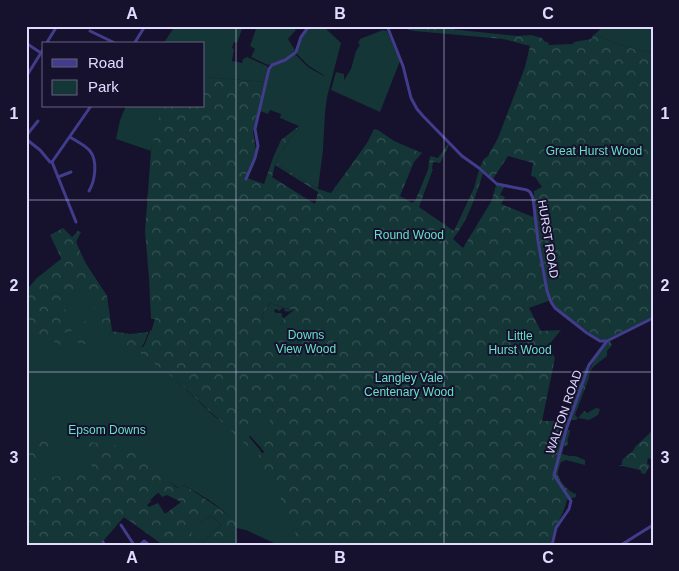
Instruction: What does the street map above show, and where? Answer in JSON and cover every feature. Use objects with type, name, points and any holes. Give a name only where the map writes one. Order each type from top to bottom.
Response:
[{"type":"street","points":[[47,42],[57,26]]},
{"type":"street","points":[[135,42],[145,26]]},
{"type":"street","points":[[246,179],[258,146],[256,129],[269,69],[272,65],[285,60],[296,52],[301,37],[309,26]]},
{"type":"street","name":"HURST ROAD","points":[[387,26],[403,66],[411,98],[423,116],[462,156],[497,184],[530,192],[533,198],[547,291],[551,302],[567,319],[600,341]]},
{"type":"street","points":[[90,31],[113,42]]},
{"type":"street","points":[[26,43],[41,53],[26,77]]},
{"type":"street","points":[[52,162],[90,108]]},
{"type":"street","points":[[38,121],[26,138],[52,162],[76,222]]},
{"type":"street","points":[[70,137],[89,150],[93,157],[94,173],[89,191]]},
{"type":"street","points":[[58,177],[71,172]]},
{"type":"street","points":[[602,346],[600,341],[607,341],[653,318]]},
{"type":"street","name":"WALTON ROAD","points":[[552,545],[556,528],[571,502],[554,475],[557,461],[567,425],[589,365],[607,341]]},
{"type":"street","points":[[121,525],[134,545]]},
{"type":"street","points":[[621,545],[653,526]]},
{"type":"street","points":[[140,545],[144,541],[149,545]]},
{"type":"green space","points":[[175,26],[243,26],[237,43],[234,42],[232,48],[234,49],[232,61],[242,63],[243,59],[247,57],[267,66],[265,82],[205,77],[205,42],[164,42]]},
{"type":"green space","points":[[257,26],[291,26],[296,30],[288,39],[295,50],[283,59],[268,65],[251,57],[255,49],[250,46]]},
{"type":"green space","points":[[311,26],[323,26],[341,43],[327,97],[318,189],[276,163],[280,153],[299,126],[280,118],[281,114],[270,110],[268,114],[260,111],[270,70],[273,66],[295,54],[308,67],[325,76],[309,66],[297,54],[302,37]]},
{"type":"green space","name":"Langley Vale Centenary Wood","points":[[404,26],[421,26],[518,36],[531,35],[542,38],[549,43],[548,45],[573,44],[574,42],[591,39],[595,34],[629,48],[651,53],[653,51],[653,317],[603,340],[557,309],[551,300],[529,308],[541,331],[561,330],[548,346],[555,358],[542,421],[563,421],[590,361],[565,429],[570,430],[570,432],[568,445],[564,446],[562,454],[585,460],[585,465],[566,460],[561,462],[558,472],[559,478],[568,489],[576,494],[576,497],[567,500],[551,545],[296,545],[295,530],[286,508],[270,481],[252,458],[265,452],[252,438],[253,436],[256,437],[263,447],[265,445],[273,404],[251,430],[249,437],[260,450],[257,453],[254,452],[175,379],[141,354],[140,351],[152,330],[155,319],[151,319],[145,231],[151,151],[162,108],[205,108],[205,77],[265,82],[253,132],[256,150],[255,158],[247,178],[264,184],[281,140],[299,126],[280,153],[276,163],[318,189],[331,193],[367,143],[374,129],[394,141],[422,153],[414,162],[400,196],[412,203],[415,201],[428,170],[430,156],[438,158],[449,145],[440,163],[433,162],[433,169],[419,207],[454,231],[474,188],[479,170],[483,173],[467,216],[453,239],[463,248],[492,200],[496,185],[504,187],[500,195],[505,197],[501,204],[533,217],[535,209],[534,191],[542,187],[535,177],[531,176],[533,163],[508,156],[493,179],[480,167],[498,138],[525,67],[530,46],[503,39],[414,31],[403,28]],"holes":[[[275,165],[318,192],[315,204],[272,177]],[[270,303],[294,310],[284,318],[279,327],[261,317]]]},
{"type":"green space","points":[[604,26],[653,26],[653,51],[651,53],[629,48],[595,34]]},
{"type":"green space","points":[[383,30],[387,31],[400,61],[380,112],[331,90],[336,72],[344,74],[344,80],[351,69],[356,51],[360,45],[358,43],[360,39]]},
{"type":"green space","points":[[125,108],[162,108],[151,151],[116,139],[120,120]]},
{"type":"green space","name":"Epsom Downs","points":[[244,183],[259,194],[247,210],[228,247],[245,249],[238,284],[215,278],[192,281],[188,317],[163,320],[161,323],[188,322],[224,335],[243,348],[264,318],[261,317],[270,303],[293,309],[290,311],[286,312],[282,308],[280,311],[275,309],[274,311],[281,313],[284,318],[279,327],[283,348],[264,391],[263,396],[270,399],[256,418],[251,429],[273,403],[272,411],[279,413],[290,436],[292,449],[312,471],[335,458],[384,386],[398,389],[372,432],[408,377],[426,342],[434,338],[463,361],[465,383],[457,399],[457,423],[440,403],[431,410],[415,440],[417,442],[426,425],[441,408],[471,445],[453,458],[435,463],[424,458],[416,469],[369,483],[361,490],[333,492],[339,481],[329,494],[315,497],[305,495],[312,504],[317,521],[320,545],[278,545],[246,530],[236,528],[228,515],[214,504],[184,485],[178,488],[170,482],[130,521],[123,517],[98,545],[26,545],[26,291],[37,278],[67,254],[76,242],[86,264],[107,296],[112,330],[109,336],[145,348],[145,351],[155,319],[161,309],[183,282],[220,223],[220,228]],"holes":[[[144,352],[177,377],[207,405],[212,403],[211,409],[231,427],[244,437],[250,436],[252,438],[253,436],[263,447],[261,448],[303,494],[297,493],[250,439],[243,440],[213,415],[172,376],[144,356]]]},
{"type":"green space","points":[[63,228],[72,237],[78,231],[81,232],[76,242],[86,264],[107,296],[111,330],[82,329],[52,335],[26,337],[26,291],[37,278],[62,260],[50,235]],"holes":[[[86,285],[95,297],[96,305],[106,319],[102,319],[96,313],[95,307],[91,317],[87,318],[83,324],[68,323],[65,297],[73,295],[79,286]]]},
{"type":"green space","points":[[111,331],[130,334],[148,332],[143,345],[137,350],[109,336]]},
{"type":"green space","points":[[97,336],[95,341],[85,344],[74,342],[61,345],[54,342],[56,339]]},
{"type":"green space","points":[[610,341],[612,345],[607,351],[607,356],[595,365],[589,374],[575,415],[578,418],[571,420],[586,377],[597,355]]},
{"type":"green space","points":[[596,408],[600,409],[598,415],[589,420],[578,418],[584,411],[587,413]]},
{"type":"green space","points":[[653,430],[653,455],[651,459],[648,458],[647,463],[650,466],[645,474],[641,473],[640,470],[618,465],[622,465],[623,459]]},
{"type":"green space","points":[[26,439],[46,441],[57,445],[26,463]]},
{"type":"green space","points":[[88,442],[110,444],[128,449],[154,463],[152,468],[166,473],[170,482],[177,488],[184,485],[219,508],[236,522],[237,545],[163,545],[124,517],[98,545],[45,545],[26,530],[26,479],[95,473],[82,445]],"holes":[[[158,492],[162,497],[167,495],[181,502],[165,514],[158,503],[149,507],[147,505]],[[212,516],[221,525],[201,544],[191,534],[200,523]]]},
{"type":"green space","points":[[212,516],[221,525],[201,544],[190,534],[200,523]]},
{"type":"park label","name":"Great Hurst Wood","points":[[594,151]]},
{"type":"park label","name":"Round Wood","points":[[409,235]]},
{"type":"park label","name":"Downs View Wood","points":[[306,342]]},
{"type":"park label","name":"Little Hurst Wood","points":[[520,343]]}]
